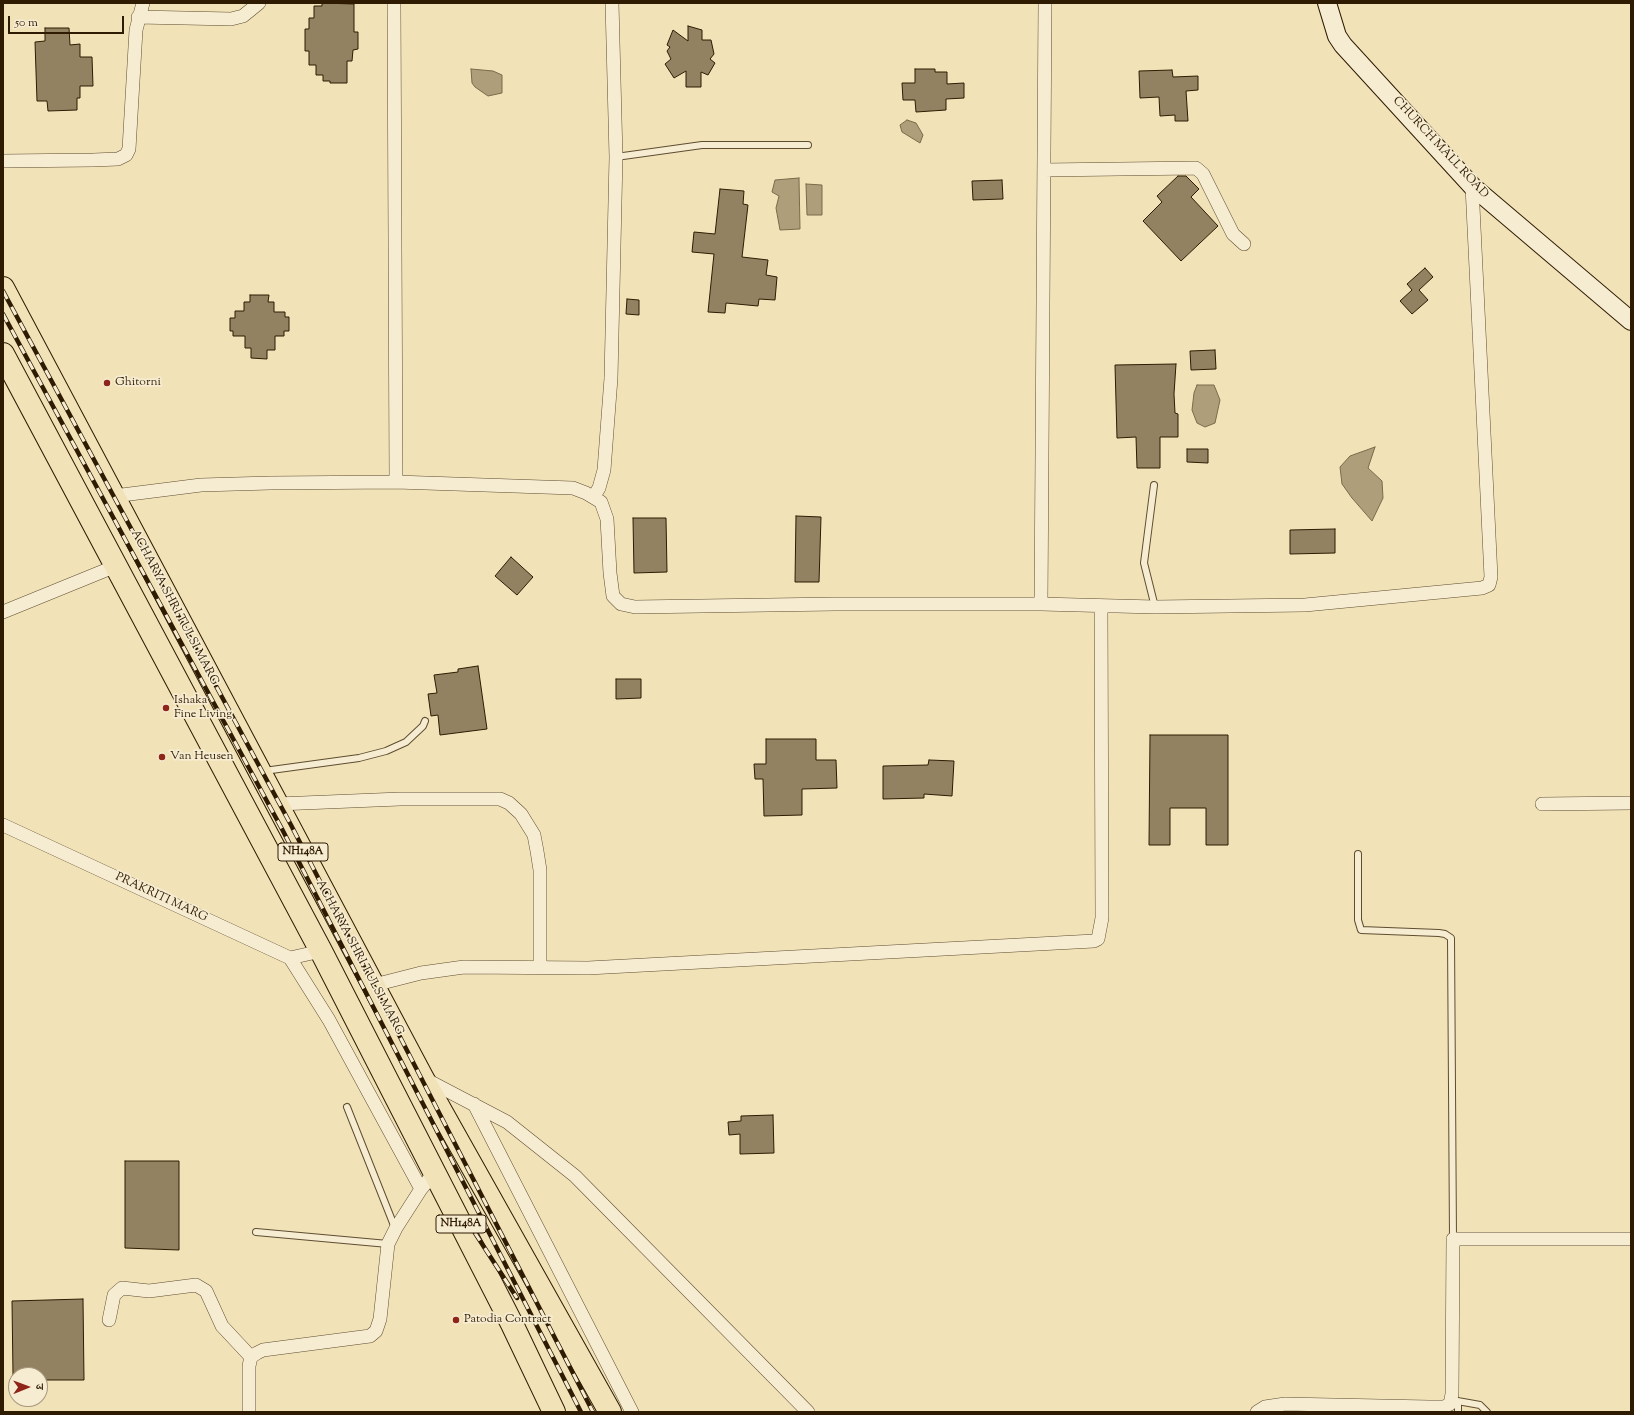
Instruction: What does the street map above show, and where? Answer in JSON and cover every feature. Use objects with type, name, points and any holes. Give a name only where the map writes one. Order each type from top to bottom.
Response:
[{"type":"highway","name":"ACHARYA SHRI TULSI MARG","points":[[3,288],[423,1078],[610,1412]]},
{"type":"highway","name":"NH148A","points":[[3,354],[321,951],[512,1324],[554,1412]]},
{"type":"highway","points":[[321,951],[346,932]]},
{"type":"street","points":[[3,161],[118,159],[126,156],[129,149],[138,17],[142,3]]},
{"type":"street","points":[[138,17],[231,19],[243,16],[259,3]]},
{"type":"street","points":[[394,3],[396,482]]},
{"type":"street","points":[[594,496],[599,488],[604,470],[608,436],[611,378],[616,157],[612,3]]},
{"type":"street","points":[[1041,604],[1045,3]]},
{"type":"street","name":"CHURCH MALL ROAD","points":[[1327,3],[1338,36],[1343,45],[1472,186],[1631,321]]},
{"type":"street","points":[[1044,170],[1196,168],[1203,174],[1233,234],[1244,244]]},
{"type":"street","points":[[114,496],[201,485],[230,484],[396,482],[566,488],[594,496],[601,502],[607,519],[610,573],[613,596],[616,600],[626,605],[636,607],[1041,604],[1155,607],[1304,605],[1482,588],[1489,585],[1491,577],[1472,186]]},
{"type":"street","points":[[3,612],[116,566]]},
{"type":"street","points":[[374,985],[448,968],[588,968],[1094,941],[1098,939],[1102,918],[1101,606]]},
{"type":"street","points":[[278,804],[408,799],[500,799],[509,803],[521,814],[534,836],[538,851],[540,870],[540,968]]},
{"type":"street","points":[[1542,804],[1631,802]]},
{"type":"street","name":"PRAKRITI MARG","points":[[3,825],[290,958]]},
{"type":"street","points":[[321,951],[290,958],[329,1020],[421,1189]]},
{"type":"street","points":[[423,1078],[507,1122],[575,1176],[808,1412]]},
{"type":"street","points":[[474,1104],[632,1412]]},
{"type":"street","points":[[249,1412],[249,1366],[251,1357],[263,1350],[373,1334],[376,1331],[380,1319],[388,1244],[396,1228],[421,1189],[435,1172]]},
{"type":"street","points":[[1257,1412],[1265,1407],[1285,1404],[1436,1407],[1448,1405],[1455,1400],[1453,1239],[1631,1239]]},
{"type":"street","points":[[109,1320],[114,1295],[122,1288],[149,1291],[196,1285],[206,1291],[222,1326],[251,1357]]},
{"type":"lane","points":[[616,157],[688,146],[808,145]]},
{"type":"lane","points":[[1154,485],[1144,563],[1155,607]]},
{"type":"lane","points":[[261,772],[359,758],[386,751],[406,742],[423,726],[425,722]]},
{"type":"lane","points":[[1358,854],[1358,920],[1361,930],[1439,933],[1445,934],[1451,938],[1453,1239]]},
{"type":"lane","points":[[347,1107],[396,1228]]},
{"type":"lane","points":[[256,1232],[388,1244]]},
{"type":"lane","points":[[1458,1412],[1455,1400],[1480,1405],[1487,1412]]},
{"type":"shaded area","points":[[471,69],[493,71],[502,75],[502,93],[488,96],[475,87],[472,83]]},
{"type":"shaded area","points":[[907,120],[916,123],[923,135],[920,143],[902,132],[900,125]]},
{"type":"shaded area","points":[[799,178],[800,229],[780,230],[776,208],[779,196],[772,192],[775,180]]},
{"type":"shaded area","points":[[806,184],[822,185],[822,215],[807,215]]},
{"type":"shaded area","points":[[1197,385],[1214,385],[1220,400],[1215,423],[1205,427],[1197,423],[1192,410],[1194,393]]},
{"type":"shaded area","points":[[1375,447],[1368,468],[1382,481],[1383,498],[1372,521],[1342,484],[1340,467],[1350,456]]},
{"type":"building","points":[[322,3],[354,4],[354,32],[358,32],[358,49],[353,50],[352,61],[347,61],[347,83],[330,83],[330,81],[323,81],[323,75],[316,75],[316,65],[309,65],[309,51],[305,51],[305,29],[309,29],[309,18],[314,18],[314,6],[322,6]]},
{"type":"building","points":[[688,26],[702,30],[702,40],[711,40],[714,54],[710,59],[715,63],[708,75],[701,72],[701,87],[686,87],[686,71],[674,78],[665,64],[671,59],[667,51],[670,47],[667,45],[673,30],[688,41]]},
{"type":"building","points":[[45,28],[69,28],[70,45],[80,44],[80,57],[92,57],[93,86],[80,86],[80,98],[77,98],[77,110],[48,111],[47,101],[37,101],[35,42],[45,41]]},
{"type":"building","points":[[915,69],[935,69],[935,72],[947,72],[947,84],[964,83],[964,98],[946,99],[946,110],[916,112],[915,100],[903,100],[902,83],[915,83]]},
{"type":"building","points":[[1172,70],[1173,77],[1198,76],[1198,90],[1186,91],[1188,121],[1175,121],[1175,115],[1160,116],[1159,97],[1140,98],[1139,71]]},
{"type":"building","points":[[1178,176],[1186,176],[1199,189],[1191,197],[1218,226],[1181,261],[1143,221],[1162,202],[1157,196]]},
{"type":"building","points":[[1002,180],[1003,199],[973,200],[972,181]]},
{"type":"building","points":[[720,189],[744,191],[743,204],[748,205],[742,257],[768,260],[766,275],[777,277],[775,300],[759,299],[758,306],[726,303],[725,313],[708,312],[714,254],[692,252],[694,232],[715,234]]},
{"type":"building","points":[[1425,268],[1433,277],[1419,290],[1428,300],[1412,314],[1400,301],[1412,290],[1407,284]]},
{"type":"building","points":[[250,295],[269,295],[268,302],[274,302],[274,312],[285,312],[285,317],[289,317],[289,331],[284,331],[284,336],[275,336],[275,350],[267,350],[267,359],[251,358],[251,348],[245,348],[245,336],[233,336],[233,331],[230,331],[230,318],[235,318],[235,311],[244,311],[244,302],[250,302]]},
{"type":"building","points":[[627,299],[639,300],[639,315],[626,314]]},
{"type":"building","points":[[1215,350],[1216,369],[1191,370],[1190,351]]},
{"type":"building","points":[[1176,364],[1174,394],[1175,413],[1178,414],[1178,437],[1160,437],[1160,468],[1137,468],[1136,437],[1117,438],[1115,365]]},
{"type":"building","points":[[1187,449],[1208,449],[1208,463],[1187,462]]},
{"type":"building","points":[[796,516],[821,517],[819,582],[795,582]]},
{"type":"building","points":[[633,518],[666,518],[667,572],[634,573]]},
{"type":"building","points":[[1335,529],[1335,553],[1290,554],[1290,530]]},
{"type":"building","points":[[511,557],[533,577],[517,595],[495,576]]},
{"type":"building","points":[[478,666],[487,729],[440,735],[438,715],[431,716],[428,694],[437,693],[434,675],[458,672],[458,669]]},
{"type":"building","points":[[616,679],[641,679],[641,698],[616,699]]},
{"type":"building","points":[[1150,735],[1228,735],[1228,845],[1206,845],[1206,808],[1170,808],[1170,845],[1149,845]]},
{"type":"building","points":[[766,739],[816,739],[816,760],[836,760],[837,788],[802,789],[802,815],[764,816],[763,779],[755,779],[754,764],[766,764]]},
{"type":"building","points":[[929,760],[954,761],[952,796],[924,794],[924,798],[883,799],[883,766],[928,765]]},
{"type":"building","points":[[773,1115],[774,1153],[740,1154],[740,1134],[729,1135],[728,1122],[741,1121],[741,1116]]},
{"type":"building","points":[[125,1161],[179,1161],[179,1250],[125,1248]]},
{"type":"building","points":[[83,1299],[84,1380],[48,1380],[48,1367],[13,1367],[12,1301]]},
{"type":"railway","points":[[3,291],[291,825],[593,1412]]},
{"type":"railway","points":[[3,314],[282,829],[581,1412]]},
{"type":"railway","points":[[475,1233],[517,1298]]},
{"type":"place","name":"Ghitorni","points":[[107,383]]},
{"type":"place","name":"Ishaka Fine Living","points":[[166,708]]},
{"type":"place","name":"Van Heusen","points":[[162,757]]},
{"type":"place","name":"Patodia Contract","points":[[456,1320]]}]
